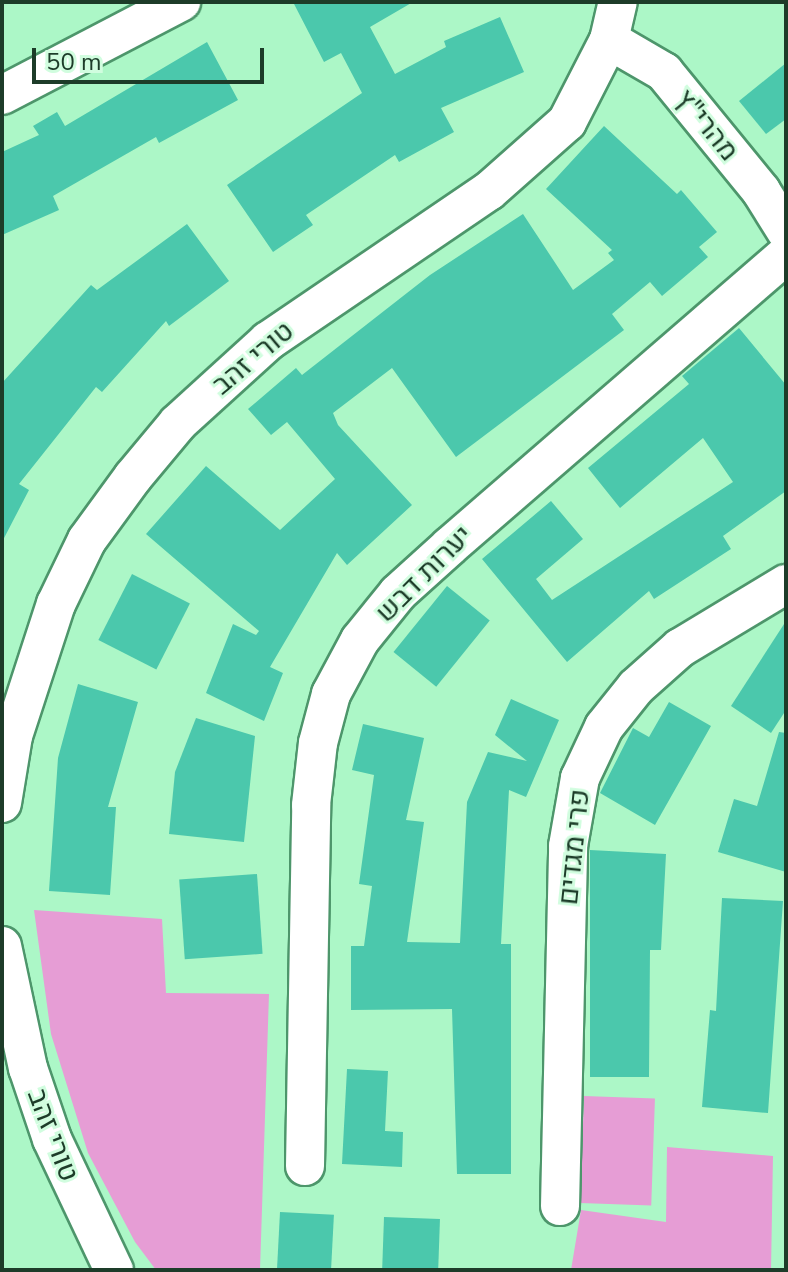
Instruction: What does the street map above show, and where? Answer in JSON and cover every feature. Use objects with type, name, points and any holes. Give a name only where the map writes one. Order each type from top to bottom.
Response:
[{"type":"street","points":[[2,95],[181,2]]},
{"type":"street","name":"טורי זהב","points":[[2,803],[27,684],[56,604],[87,540],[133,477],[178,423],[268,341],[489,191],[567,122],[609,40],[618,2]]},
{"type":"street","name":"מהרי\"ץ","points":[[609,40],[664,72],[761,191],[786,231]]},
{"type":"street","name":"יערות דבש","points":[[305,1166],[311,805],[328,707],[352,654],[398,593],[439,555],[786,255]]},
{"type":"street","name":"פרי מגדים","points":[[560,1206],[568,846],[580,778],[604,727],[636,687],[680,648],[786,584]]},
{"type":"street","name":"טורי זהב","points":[[2,946],[24,1054],[52,1139],[114,1270]]},
{"type":"shaded area","points":[[34,910],[162,919],[166,993],[269,994],[260,1270],[156,1270],[135,1242],[88,1153],[51,1034]]},
{"type":"shaded area","points":[[584,1096],[655,1098],[651,1205],[580,1203]]},
{"type":"shaded area","points":[[667,1147],[773,1156],[771,1270],[571,1270],[581,1210],[666,1222]]},
{"type":"building","points":[[293,2],[413,2],[370,27],[395,74],[446,47],[444,41],[500,17],[524,72],[441,108],[454,132],[399,162],[395,155],[306,215],[313,225],[273,252],[227,185],[362,93],[341,53],[324,62]]},
{"type":"building","points":[[207,42],[238,100],[159,143],[156,137],[53,196],[59,210],[2,235],[2,152],[39,135],[33,126],[57,112],[65,126]]},
{"type":"building","points":[[786,63],[786,119],[766,134],[739,101]]},
{"type":"building","points":[[604,126],[677,194],[681,190],[717,232],[699,247],[708,257],[662,296],[650,282],[612,314],[624,330],[456,457],[392,368],[333,413],[338,425],[412,505],[347,565],[337,553],[270,667],[283,673],[264,721],[206,693],[233,624],[256,635],[259,631],[146,534],[206,466],[280,530],[335,479],[287,422],[271,435],[248,409],[296,368],[302,375],[430,275],[523,214],[573,290],[614,260],[608,253],[612,250],[546,189]]},
{"type":"building","points":[[187,224],[229,281],[169,326],[166,321],[102,392],[96,387],[19,484],[29,490],[2,542],[2,383],[91,285],[97,290]]},
{"type":"building","points":[[739,328],[786,385],[786,491],[723,536],[731,549],[654,599],[649,591],[567,662],[482,559],[551,501],[583,539],[536,579],[552,600],[733,482],[703,438],[620,508],[588,468],[689,384],[682,376]]},
{"type":"building","points":[[132,574],[190,604],[156,669],[98,640]]},
{"type":"building","points":[[447,586],[490,621],[436,687],[394,652]]},
{"type":"building","points":[[786,621],[786,710],[771,733],[731,706]]},
{"type":"building","points":[[78,684],[138,702],[108,807],[116,807],[110,895],[49,891],[58,758]]},
{"type":"building","points":[[511,699],[559,720],[526,797],[509,790],[501,944],[511,944],[511,1174],[457,1174],[452,1009],[351,1010],[351,946],[364,946],[372,886],[359,884],[374,775],[352,770],[363,724],[424,738],[406,820],[424,822],[407,942],[460,943],[467,802],[488,752],[527,761],[495,735]]},
{"type":"building","points":[[669,702],[711,726],[655,825],[600,793],[633,728],[649,737]]},
{"type":"building","points":[[196,718],[255,736],[244,842],[169,834],[175,772]]},
{"type":"building","points":[[779,732],[786,733],[786,872],[718,852],[734,799],[757,806]]},
{"type":"building","points":[[590,850],[666,854],[661,950],[650,950],[649,1077],[590,1077]]},
{"type":"building","points":[[257,874],[263,954],[185,959],[179,879]]},
{"type":"building","points":[[722,898],[783,901],[768,1113],[702,1107],[710,1010],[716,1011]]},
{"type":"building","points":[[347,1069],[388,1071],[385,1131],[403,1132],[402,1167],[342,1164]]},
{"type":"building","points":[[280,1212],[334,1215],[331,1270],[277,1270]]},
{"type":"building","points":[[384,1217],[440,1219],[438,1270],[382,1270]]}]
